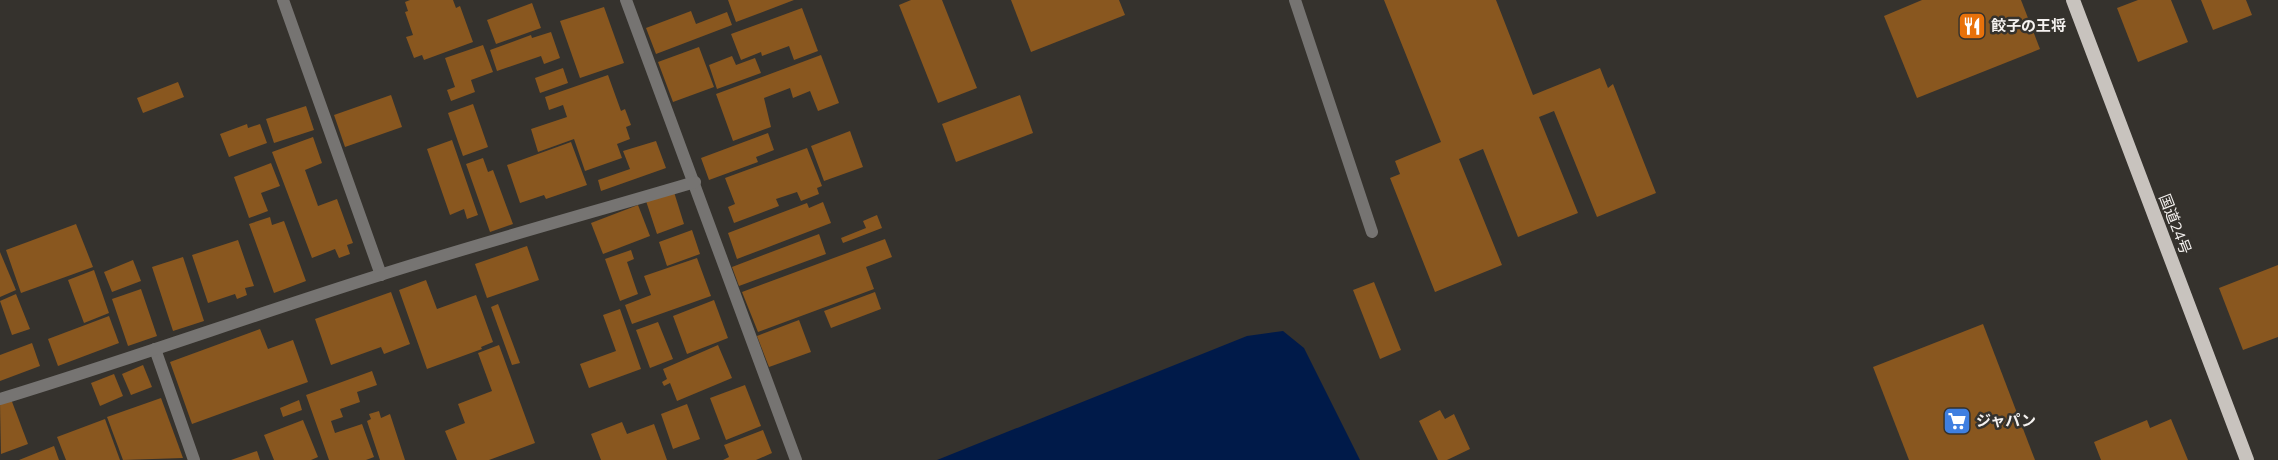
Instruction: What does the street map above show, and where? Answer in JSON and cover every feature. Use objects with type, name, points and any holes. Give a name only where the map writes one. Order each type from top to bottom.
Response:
[{"type":"highway","name":"国道24号","points":[[2073,0],[2247,460]]},
{"type":"street","points":[[283,0],[381,275]]},
{"type":"street","points":[[626,0],[695,182],[796,460]]},
{"type":"street","points":[[1295,0],[1372,232]]},
{"type":"street","points":[[0,399],[116,364],[155,348],[381,275],[695,182]]},
{"type":"street","points":[[155,348],[194,460]]},
{"type":"water","points":[[1283,331],[1304,348],[1360,460],[937,460],[1247,336]]},
{"type":"building","points":[[410,0],[453,0],[456,8],[460,6],[473,42],[424,60],[422,55],[414,58],[406,37],[413,35],[405,12],[408,11],[405,2]]},
{"type":"building","points":[[728,0],[794,0],[736,22]]},
{"type":"building","points":[[911,0],[942,0],[977,88],[938,103],[899,5]]},
{"type":"building","points":[[1011,0],[1119,0],[1125,15],[1031,52]]},
{"type":"building","points":[[1384,0],[1496,0],[1533,95],[1600,68],[1608,88],[1613,84],[1656,193],[1597,217],[1554,111],[1539,117],[1578,213],[1518,237],[1483,149],[1459,159],[1502,265],[1435,292],[1390,178],[1400,174],[1395,161],[1441,142]]},
{"type":"building","points":[[1922,0],[2021,0],[2040,49],[1917,98],[1884,16]]},
{"type":"building","points":[[2138,0],[2171,0],[2188,42],[2138,62],[2117,8]]},
{"type":"building","points":[[2201,0],[2246,0],[2252,15],[2213,30]]},
{"type":"building","points":[[532,3],[541,28],[496,44],[487,20]]},
{"type":"building","points":[[604,7],[624,63],[580,78],[560,21]]},
{"type":"building","points":[[802,8],[818,51],[794,60],[789,46],[762,56],[761,52],[741,60],[731,34]]},
{"type":"building","points":[[691,11],[696,24],[727,12],[732,25],[656,54],[646,28]]},
{"type":"building","points":[[551,32],[560,58],[544,64],[541,56],[497,71],[490,50],[531,35],[532,38]]},
{"type":"building","points":[[483,45],[493,72],[471,80],[475,92],[451,101],[447,90],[455,87],[445,58]]},
{"type":"building","points":[[699,47],[714,87],[673,102],[658,62]]},
{"type":"building","points":[[821,55],[839,103],[818,111],[810,91],[793,98],[790,88],[764,98],[771,127],[733,141],[716,94]]},
{"type":"building","points":[[732,56],[736,65],[755,58],[761,73],[717,89],[709,65]]},
{"type":"building","points":[[563,68],[568,83],[540,93],[535,78]]},
{"type":"building","points":[[608,75],[621,111],[625,109],[631,125],[626,127],[630,139],[617,144],[622,158],[585,171],[574,139],[538,152],[531,129],[567,117],[563,105],[549,110],[545,97]]},
{"type":"building","points":[[178,82],[184,97],[143,113],[137,98]]},
{"type":"building","points":[[391,95],[402,127],[345,147],[334,115]]},
{"type":"building","points":[[1020,95],[1033,133],[956,162],[942,124]]},
{"type":"building","points":[[473,104],[488,147],[463,156],[448,113]]},
{"type":"building","points":[[306,106],[314,130],[274,143],[266,119]]},
{"type":"building","points":[[247,124],[248,128],[260,124],[267,143],[229,157],[220,134]]},
{"type":"building","points":[[850,131],[863,167],[824,181],[811,146]]},
{"type":"building","points":[[768,133],[774,150],[756,157],[758,162],[709,180],[701,158]]},
{"type":"building","points":[[313,137],[322,163],[305,170],[318,206],[337,199],[353,243],[347,245],[350,254],[339,258],[335,249],[312,258],[272,152]]},
{"type":"building","points":[[452,140],[478,215],[467,219],[464,209],[450,215],[427,149]]},
{"type":"building","points":[[656,141],[666,168],[601,191],[598,180],[630,169],[623,151]]},
{"type":"building","points":[[571,142],[587,185],[546,199],[544,195],[520,203],[507,165]]},
{"type":"building","points":[[807,148],[822,186],[817,188],[819,194],[801,201],[797,192],[776,199],[779,206],[734,223],[728,207],[735,204],[725,178]]},
{"type":"building","points":[[483,158],[488,172],[493,170],[513,224],[490,232],[466,164]]},
{"type":"building","points":[[271,163],[280,186],[261,193],[268,211],[249,218],[234,177]]},
{"type":"building","points":[[674,192],[684,224],[657,234],[646,201]]},
{"type":"building","points":[[823,202],[831,223],[737,259],[728,233],[807,203],[809,208]]},
{"type":"building","points":[[638,205],[650,236],[603,254],[591,223]]},
{"type":"building","points":[[877,215],[882,228],[843,243],[841,238],[866,228],[863,221]]},
{"type":"building","points":[[270,217],[272,225],[284,221],[306,281],[274,293],[249,224]]},
{"type":"building","points":[[76,224],[93,267],[21,293],[6,250]]},
{"type":"building","points":[[692,230],[700,254],[667,266],[659,242]]},
{"type":"building","points":[[819,234],[826,254],[739,286],[732,267]]},
{"type":"building","points":[[885,239],[892,257],[866,267],[874,289],[758,332],[742,292]]},
{"type":"building","points":[[238,240],[254,286],[245,288],[247,295],[237,299],[235,294],[208,303],[192,255]]},
{"type":"building","points":[[527,246],[539,280],[487,298],[475,264]]},
{"type":"building","points":[[631,250],[634,259],[627,262],[638,294],[620,301],[605,259]]},
{"type":"building","points":[[0,252],[16,290],[0,297]]},
{"type":"building","points":[[183,257],[204,321],[173,331],[152,267]]},
{"type":"building","points":[[697,258],[711,296],[632,324],[625,305],[651,295],[644,276]]},
{"type":"building","points":[[133,260],[141,281],[112,292],[104,272]]},
{"type":"building","points":[[2278,265],[2278,337],[2243,350],[2219,288]]},
{"type":"building","points":[[94,270],[109,313],[84,323],[68,280]]},
{"type":"building","points":[[426,280],[437,309],[476,295],[493,342],[481,347],[482,349],[427,369],[399,290]]},
{"type":"building","points":[[1374,282],[1401,350],[1380,359],[1353,290]]},
{"type":"building","points":[[141,289],[157,336],[128,346],[112,299]]},
{"type":"building","points":[[391,292],[410,344],[384,354],[381,347],[331,365],[315,319]]},
{"type":"building","points":[[875,292],[881,309],[831,328],[824,311]]},
{"type":"building","points":[[16,294],[30,329],[12,335],[0,301]]},
{"type":"building","points":[[714,300],[728,338],[687,354],[673,316]]},
{"type":"building","points":[[498,304],[520,363],[512,365],[491,307]]},
{"type":"building","points":[[620,309],[641,369],[589,388],[580,364],[616,351],[603,315]]},
{"type":"building","points":[[109,316],[119,343],[58,366],[48,339]]},
{"type":"building","points":[[799,320],[811,352],[769,367],[757,336]]},
{"type":"building","points":[[658,322],[673,359],[650,368],[636,330]]},
{"type":"building","points":[[1983,324],[2035,460],[1909,460],[1873,367]]},
{"type":"building","points":[[260,329],[268,349],[293,340],[308,382],[192,424],[170,362]]},
{"type":"building","points":[[32,343],[40,366],[0,381],[0,355]]},
{"type":"building","points":[[499,345],[535,443],[489,460],[457,460],[445,431],[465,423],[458,404],[492,391],[478,353]]},
{"type":"building","points":[[718,345],[732,378],[677,401],[670,383],[664,386],[662,382],[667,379],[663,369]]},
{"type":"building","points":[[143,365],[152,387],[131,395],[122,374]]},
{"type":"building","points":[[372,371],[377,385],[357,392],[360,402],[340,409],[343,417],[331,421],[335,433],[362,424],[374,457],[366,460],[329,460],[306,395]]},
{"type":"building","points":[[114,374],[123,396],[100,406],[91,383]]},
{"type":"building","points":[[745,385],[761,426],[726,440],[710,398]]},
{"type":"building","points":[[161,398],[183,458],[123,460],[107,417]]},
{"type":"building","points":[[11,399],[28,444],[1,454],[0,403]]},
{"type":"building","points":[[299,400],[302,410],[283,417],[280,408]]},
{"type":"building","points":[[687,404],[700,439],[673,449],[661,414]]},
{"type":"building","points":[[1440,410],[1445,419],[1454,414],[1470,449],[1447,460],[1438,460],[1419,421]]},
{"type":"building","points":[[379,411],[381,418],[390,414],[405,460],[380,460],[367,421],[371,419],[369,414]]},
{"type":"building","points":[[105,419],[120,460],[66,460],[57,437]]},
{"type":"building","points":[[2171,419],[2188,460],[2101,460],[2094,442],[2147,420],[2150,428]]},
{"type":"building","points":[[303,420],[318,457],[311,460],[274,460],[264,435]]},
{"type":"building","points":[[622,422],[627,434],[654,424],[667,460],[601,460],[591,434]]},
{"type":"building","points":[[763,430],[772,453],[756,460],[723,460],[729,457],[724,445]]},
{"type":"building","points":[[54,446],[59,460],[19,460]]},
{"type":"building","points":[[257,451],[260,460],[231,460]]},
{"type":"place","name":"餃子の王将","points":[[1972,26]]},
{"type":"place","name":"ジャパン","points":[[1957,421]]}]
